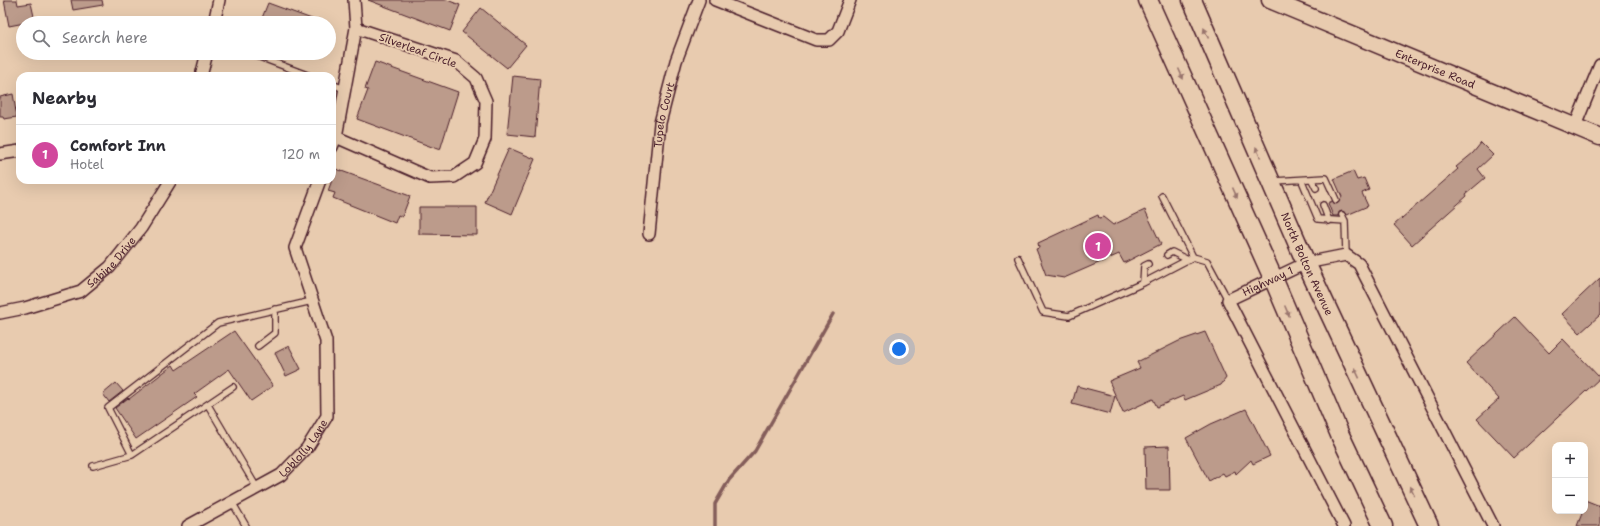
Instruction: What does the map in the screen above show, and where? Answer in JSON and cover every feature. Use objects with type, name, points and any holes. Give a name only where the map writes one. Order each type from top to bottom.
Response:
[{"type":"main road","points":[[1148,0],[1273,278],[1340,435],[1383,526]]},
{"type":"main road","name":"North Bolton Avenue","points":[[1192,0],[1306,263],[1429,526]]},
{"type":"main road","points":[[1340,435],[1352,478],[1370,526]]},
{"type":"street","points":[[216,16],[219,0]]},
{"type":"street","points":[[336,131],[356,28],[354,0]]},
{"type":"street","name":"Tupelo Court","points":[[649,234],[660,123],[676,62],[699,0]]},
{"type":"street","points":[[715,0],[816,40],[829,40],[838,31],[850,0]]},
{"type":"street","name":"Enterprise Road","points":[[1271,0],[1600,137]]},
{"type":"street","name":"Silverleaf Circle","points":[[336,143],[430,178],[454,177],[475,163],[485,139],[486,101],[476,78],[456,61],[356,28]]},
{"type":"street","points":[[202,72],[205,60]]},
{"type":"street","points":[[1575,126],[1600,65]]},
{"type":"street","points":[[0,154],[16,152]]},
{"type":"street","name":"Sabine Drive","points":[[0,313],[25,308],[81,291],[110,267],[141,228],[168,184]]},
{"type":"street","name":"Loblolly Lane","points":[[188,526],[281,474],[307,448],[327,416],[326,341],[295,248],[319,184]]},
{"type":"street","points":[[1346,255],[1360,264],[1493,526]]},
{"type":"street","name":"Highway 1","points":[[1228,300],[1306,263],[1346,255]]},
{"type":"street","points":[[1228,300],[1344,526]]},
{"type":"lane","points":[[268,60],[299,72]]},
{"type":"lane","points":[[336,86],[344,89]]},
{"type":"lane","points":[[1270,181],[1302,181],[1326,178],[1336,200]]},
{"type":"lane","points":[[1312,180],[1316,188]]},
{"type":"lane","points":[[1302,181],[1318,219],[1329,221],[1344,218],[1346,255]]},
{"type":"lane","points":[[1162,196],[1190,259]]},
{"type":"lane","points":[[1323,205],[1329,221]]},
{"type":"lane","points":[[1167,255],[1172,252],[1190,259],[1207,261],[1228,300]]},
{"type":"lane","points":[[1018,258],[1043,312],[1069,316],[1143,283],[1190,259]]},
{"type":"lane","points":[[1143,283],[1144,266],[1148,264]]},
{"type":"lane","points":[[132,455],[108,408],[218,323],[312,301]]},
{"type":"lane","points":[[258,346],[275,333],[275,309]]},
{"type":"lane","points":[[93,466],[132,455],[233,388]]},
{"type":"lane","points":[[208,405],[256,488]]},
{"type":"lane","points":[[232,502],[246,526]]},
{"type":"building","points":[[4,0],[17,0],[18,5],[31,3],[34,16],[16,16],[16,25],[9,26]]},
{"type":"building","points":[[71,0],[102,0],[103,5],[73,10]]},
{"type":"building","points":[[368,0],[447,0],[460,5],[450,31]]},
{"type":"building","points":[[268,3],[304,16],[263,16]]},
{"type":"building","points":[[481,8],[526,45],[507,68],[462,32]]},
{"type":"building","points":[[375,62],[458,92],[440,150],[357,119],[368,90],[365,89]]},
{"type":"building","points":[[513,76],[540,79],[535,137],[507,134]]},
{"type":"building","points":[[13,94],[16,117],[4,119],[3,117],[0,117],[0,97]]},
{"type":"building","points":[[1481,143],[1493,155],[1478,169],[1485,178],[1412,245],[1394,225],[1458,169],[1456,167],[1473,153]]},
{"type":"building","points":[[509,148],[535,159],[512,214],[485,202]]},
{"type":"building","points":[[336,169],[410,196],[402,217],[398,215],[395,223],[333,198],[335,193],[328,191],[331,184],[336,184]]},
{"type":"building","points":[[1353,171],[1357,180],[1364,178],[1369,190],[1362,193],[1368,206],[1347,215],[1342,211],[1339,212],[1338,216],[1333,216],[1328,203],[1332,201],[1337,204],[1342,197],[1334,179]]},
{"type":"building","points":[[419,207],[477,207],[477,235],[419,234]]},
{"type":"building","points":[[1145,210],[1161,244],[1124,263],[1119,254],[1064,278],[1046,275],[1036,249],[1039,248],[1038,243],[1098,215],[1099,218],[1103,217],[1113,225]]},
{"type":"building","points":[[1600,278],[1600,315],[1580,333],[1562,314]]},
{"type":"building","points":[[1515,317],[1549,353],[1563,339],[1600,378],[1514,458],[1477,419],[1499,399],[1466,363]]},
{"type":"building","points":[[234,331],[273,386],[251,401],[229,369],[194,394],[197,397],[136,439],[115,408],[173,365],[176,370]]},
{"type":"building","points":[[1205,332],[1226,378],[1221,385],[1185,400],[1183,396],[1157,407],[1153,399],[1123,413],[1109,381],[1140,368],[1137,362],[1179,341]]},
{"type":"building","points":[[289,346],[301,369],[286,376],[275,353]]},
{"type":"building","points":[[116,383],[123,391],[109,402],[103,394]]},
{"type":"building","points":[[1077,386],[1115,396],[1110,414],[1072,404]]},
{"type":"building","points":[[1246,409],[1270,456],[1253,464],[1251,460],[1236,474],[1235,471],[1225,476],[1223,473],[1209,481],[1186,438],[1211,424]]},
{"type":"building","points":[[1169,446],[1170,490],[1146,490],[1145,447]]},
{"type":"building","points":[[1588,501],[1600,506],[1600,526],[1577,526],[1582,514],[1588,514]]},
{"type":"waterway","points":[[715,526],[715,504],[729,480],[755,451],[833,314]]},
{"type":"place","name":"Comfort Inn","points":[[1098,246]]}]
